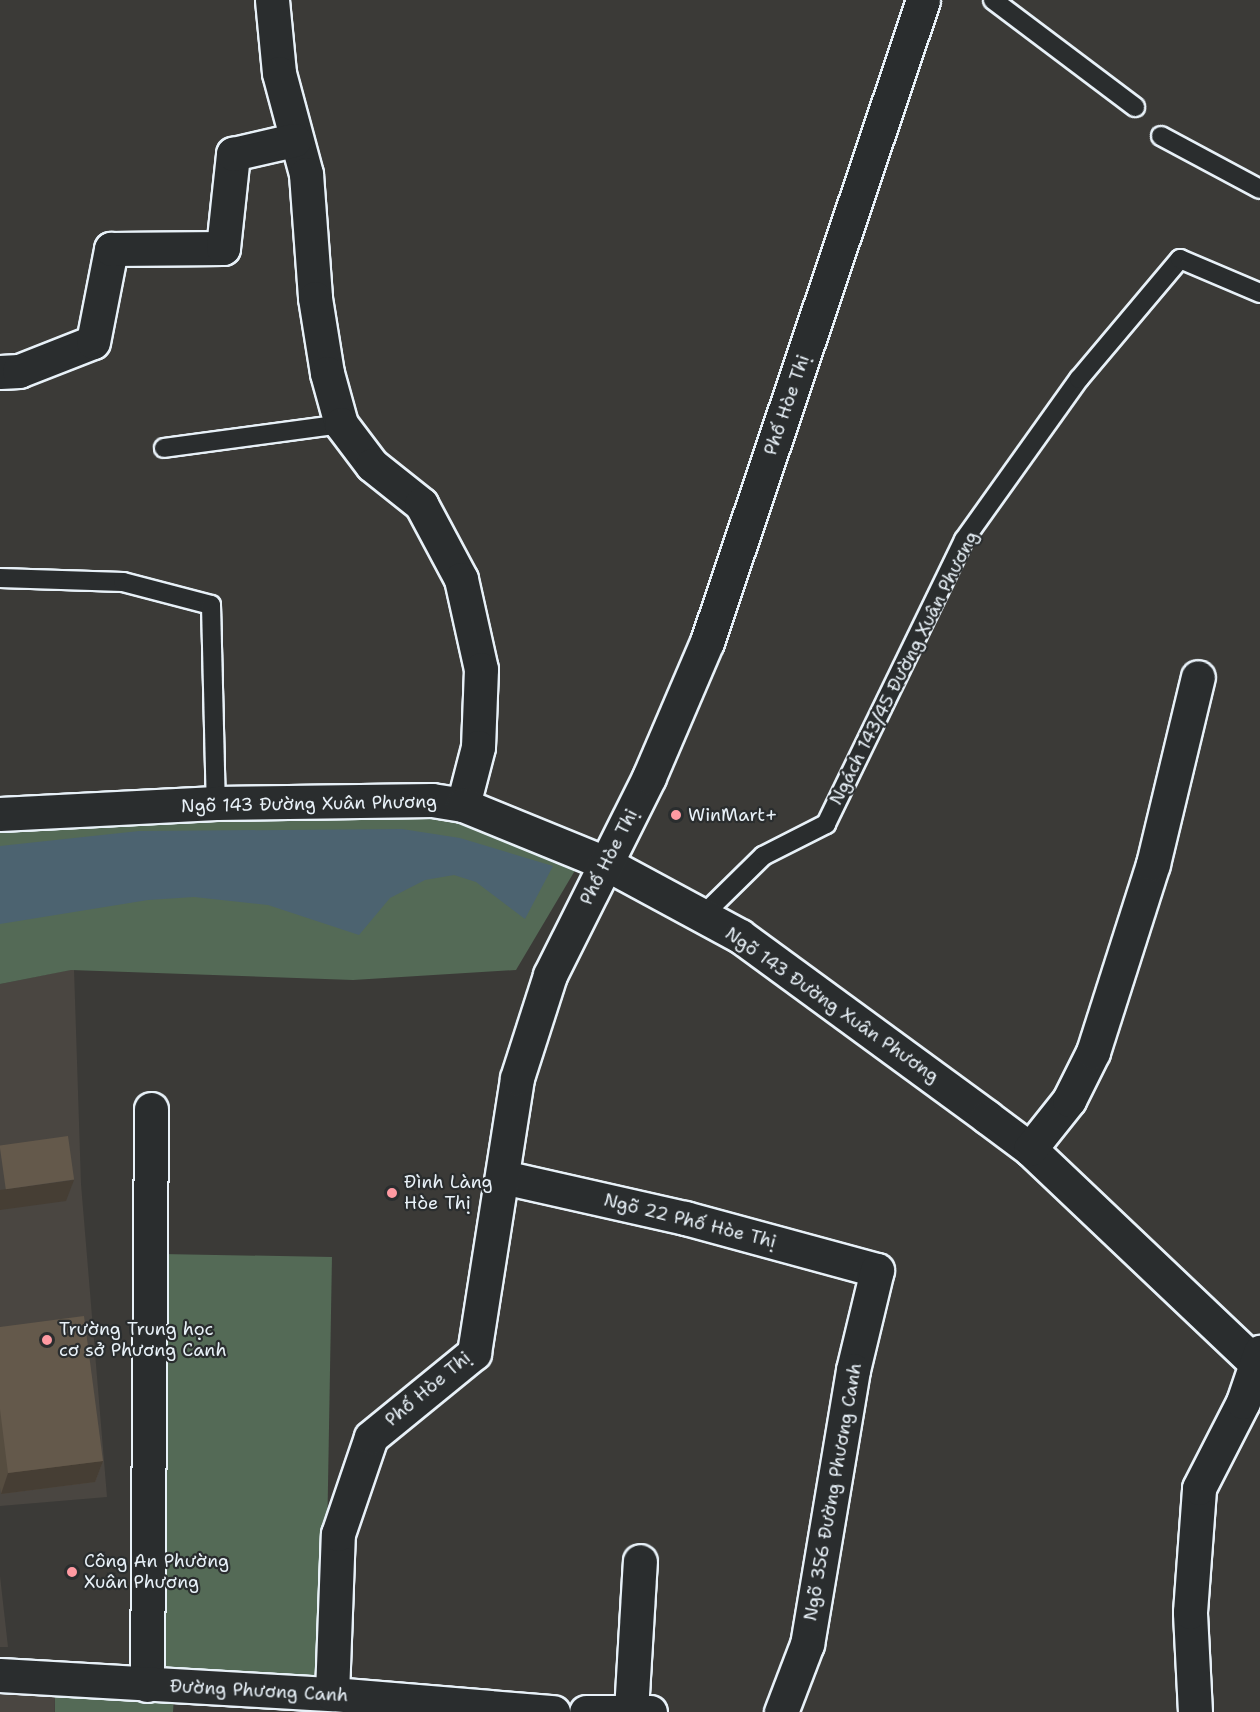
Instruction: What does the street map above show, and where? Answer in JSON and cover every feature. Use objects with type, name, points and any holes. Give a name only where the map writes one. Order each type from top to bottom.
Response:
[{"type":"street","points":[[272,0],[279,73],[294,140],[306,174],[315,298],[327,373],[341,424],[372,465],[421,504],[461,579],[481,669],[478,747],[464,805]]},
{"type":"street","name":"Phố Hòe Thị","points":[[332,1703],[338,1534],[371,1437],[474,1353],[518,1077],[547,987],[605,862],[649,777],[706,642],[923,0]]},
{"type":"street","points":[[0,372],[19,371],[93,342],[111,249],[223,248],[233,154],[294,140]]},
{"type":"street","points":[[1030,1149],[1069,1100],[1094,1052],[1153,864],[1198,677]]},
{"type":"street","name":"Ngõ 143 Đường Xuân Phương","points":[[0,814],[216,803],[432,800],[464,805],[605,862],[740,936],[1030,1149],[1258,1361]]},
{"type":"street","points":[[147,1686],[151,1109]]},
{"type":"street","name":"Ngõ 22 Phố Hòe Thị","points":[[503,1177],[685,1218],[877,1270]]},
{"type":"street","name":"Ngõ 356 Đường Phương Canh","points":[[781,1712],[807,1644],[853,1370],[877,1270]]},
{"type":"street","points":[[1195,1712],[1190,1612],[1199,1488],[1243,1402],[1258,1361]]},
{"type":"street","points":[[586,1712],[640,1711],[640,1562]]},
{"type":"street","name":"Đường Phương Canh","points":[[0,1675],[332,1703],[553,1712]]},
{"type":"lane","points":[[993,0],[1135,107]]},
{"type":"lane","points":[[1161,136],[1260,189]]},
{"type":"lane","name":"Ngách 143/45 Đường Xuân Phương","points":[[702,916],[763,855],[826,824],[964,540],[1078,379],[1180,259],[1260,293]]},
{"type":"lane","points":[[164,448],[341,424]]},
{"type":"lane","points":[[0,578],[123,582],[211,605],[216,803]]},
{"type":"shaded area","name":"Trường Trung học cơ sở Phương Canh","points":[[74,969],[81,1184],[107,1497],[0,1506],[0,984]]},
{"type":"shaded area","points":[[0,1576],[8,1647],[0,1647]]},
{"type":"shaded area","points":[[0,1692],[55,1693],[55,1712],[0,1712]]},
{"type":"green space","points":[[427,804],[580,862],[516,970],[353,980],[71,970],[0,984],[0,817]]},
{"type":"green space","points":[[162,1254],[332,1257],[325,1682],[155,1679]]},
{"type":"green space","points":[[55,1693],[174,1697],[173,1712],[55,1712]]},
{"type":"water","points":[[402,829],[460,838],[553,866],[525,919],[476,882],[454,875],[425,880],[390,898],[359,935],[268,905],[194,897],[148,900],[0,924],[0,846],[139,831]]},
{"type":"building","points":[[68,1136],[74,1180],[6,1189],[0,1146]]},
{"type":"building","points":[[84,1316],[103,1461],[8,1473],[0,1409],[0,1327]]},
{"type":"place","name":"WinMart+","points":[[676,815]]},
{"type":"place","name":"Đình Làng Hòe Thị","points":[[392,1193]]},
{"type":"place","name":"Trường Trung học cơ sở Phương Canh","points":[[47,1340]]},
{"type":"place","name":"Công An Phường Xuân Phương","points":[[72,1572]]}]
